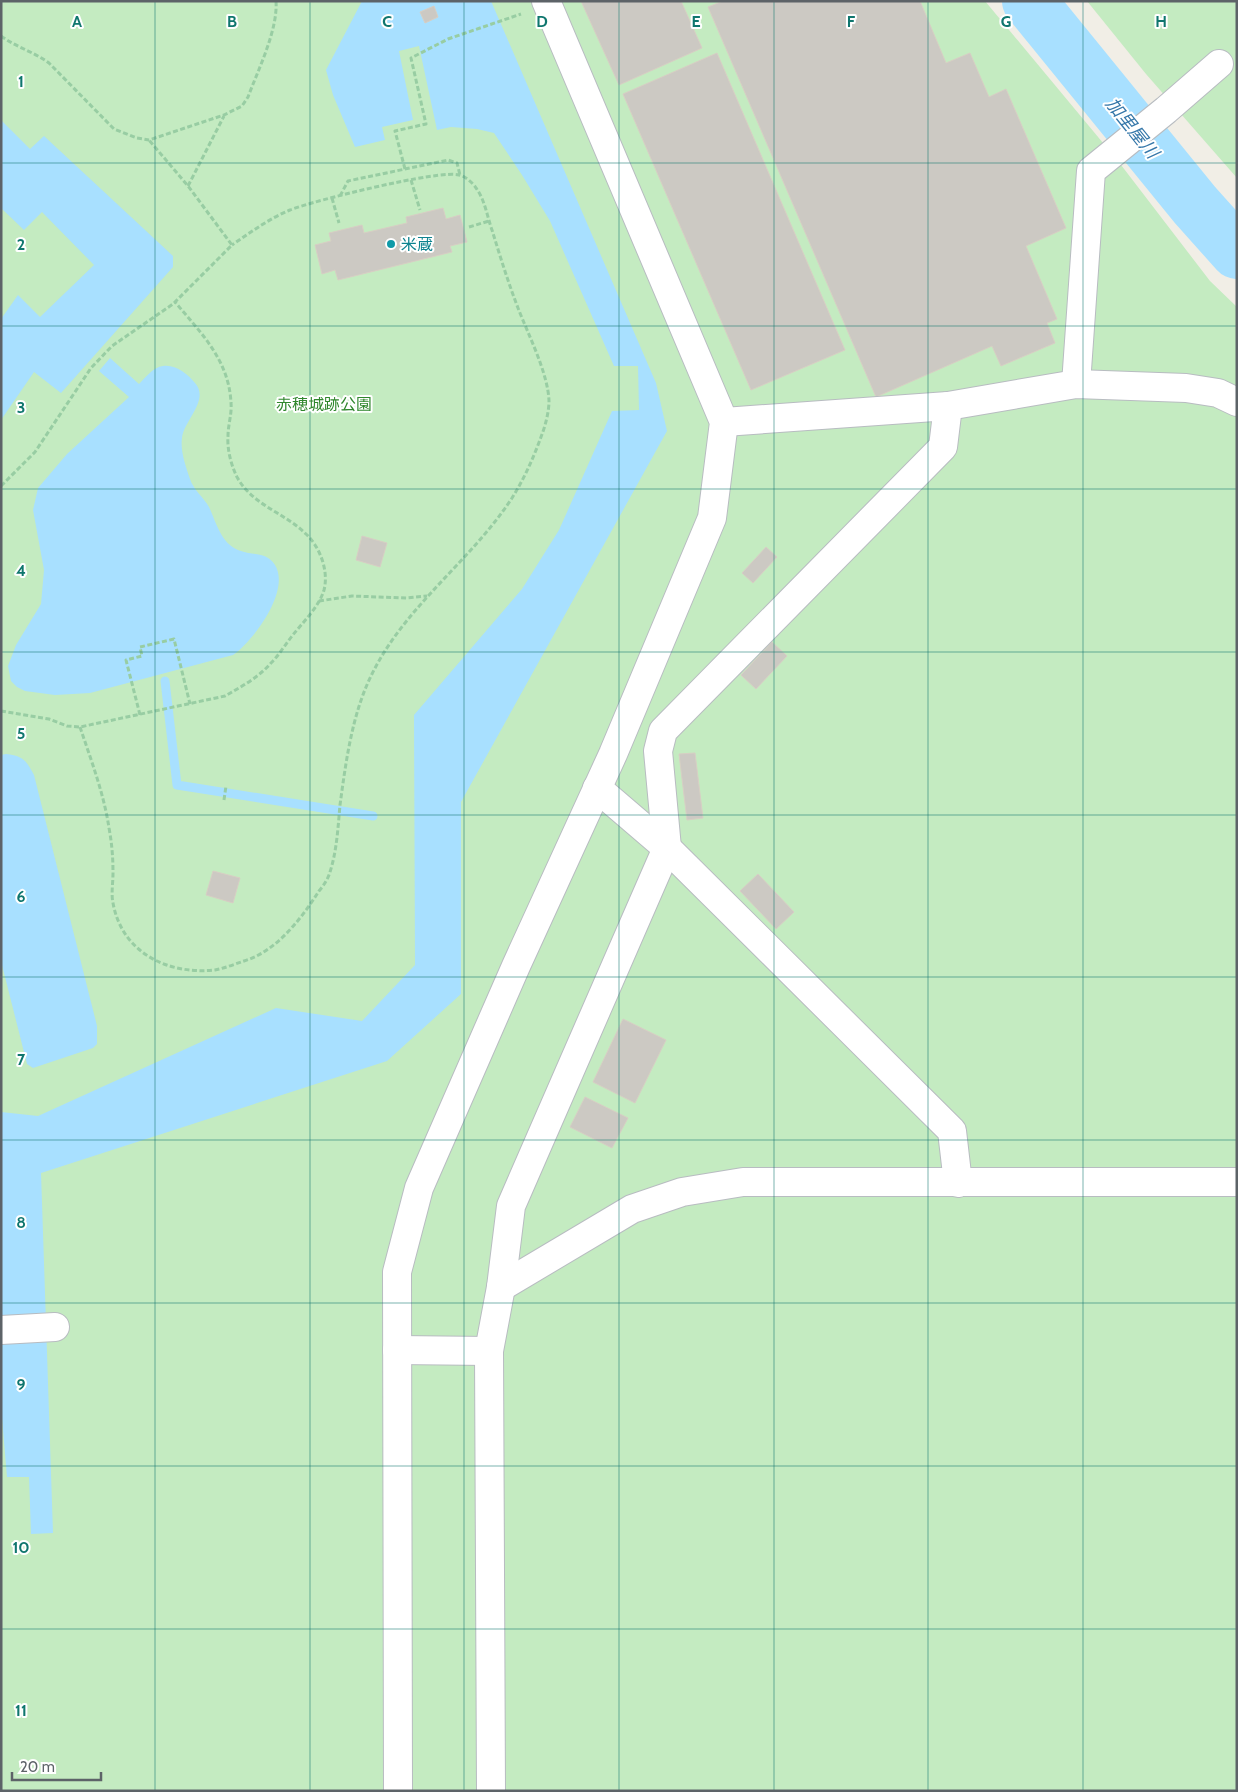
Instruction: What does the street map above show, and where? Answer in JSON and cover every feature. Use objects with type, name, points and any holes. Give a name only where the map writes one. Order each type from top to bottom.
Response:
[{"type":"street","points":[[398,1791],[397,1272],[419,1188],[516,966],[613,754],[712,518],[724,422],[546,1]]},
{"type":"street","points":[[1076,384],[1091,171],[1219,64]]},
{"type":"street","points":[[724,422],[948,406],[1076,384],[1186,388],[1218,393],[1237,402]]},
{"type":"street","points":[[491,1791],[490,1351],[512,1206],[667,848],[658,751],[663,731],[942,447],[948,406]]},
{"type":"street","points":[[613,754],[658,751]]},
{"type":"street","points":[[597,788],[667,848],[952,1131],[958,1183]]},
{"type":"street","points":[[501,1287],[632,1209],[682,1192],[743,1182],[1237,1182]]},
{"type":"street","points":[[1,1330],[55,1327]]},
{"type":"street","points":[[397,1350],[490,1351]]},
{"type":"path","points":[[1,36],[39,55],[49,63],[114,129],[137,138],[149,140],[224,115],[242,106],[248,97],[273,29],[276,1]]},
{"type":"path","points":[[405,169],[395,131],[426,124],[411,58],[448,38],[505,19]]},
{"type":"path","points":[[188,186],[224,115]]},
{"type":"path","points":[[149,140],[188,186],[232,244]]},
{"type":"path","points":[[340,196],[348,181],[448,160],[457,163],[460,175]]},
{"type":"path","points":[[1,486],[35,452],[91,368],[112,346],[175,302],[232,244],[258,227],[290,210],[340,196],[445,173],[460,175],[475,185],[483,200],[519,311],[535,348],[546,385],[549,402],[543,432],[528,470],[510,500],[479,540],[398,632],[372,675],[359,707],[348,753],[330,876],[306,910],[279,941],[251,959],[218,970],[190,970],[164,965],[143,954],[129,939],[118,922],[112,901],[112,849],[108,821],[80,727]]},
{"type":"path","points":[[412,180],[420,210]]},
{"type":"path","points":[[332,198],[340,223]]},
{"type":"path","points":[[469,227],[489,221]]},
{"type":"path","points":[[1,711],[48,719],[67,726],[80,727],[225,696],[271,664],[312,612],[324,590],[324,571],[319,551],[307,535],[288,519],[265,506],[237,477],[229,454],[228,437],[231,402],[226,376],[217,354],[175,302]]},
{"type":"path","points":[[318,601],[352,596],[407,598],[428,596]]},
{"type":"path","points":[[140,715],[126,660],[142,656],[140,647],[174,639],[190,704]]},
{"type":"path","points":[[224,800],[226,786]]},
{"type":"green space","name":"赤穂城跡公園","points":[[1,1],[985,1],[1118,161],[1210,281],[1237,307],[1237,1791],[1,1791]]},
{"type":"green space","points":[[1087,1],[1237,1],[1237,178],[1146,74]]},
{"type":"water","points":[[362,1],[491,1],[656,383],[667,431],[461,802],[461,994],[387,1061],[41,1173],[53,1533],[31,1534],[29,1477],[7,1477],[1,1406],[1,1112],[38,1116],[276,1008],[362,1021],[415,965],[414,715],[522,589],[559,530],[612,411],[639,410],[638,366],[614,366],[550,221],[494,133],[477,129],[451,127],[437,130],[419,46],[399,51],[413,120],[382,127],[385,140],[355,147],[333,95],[326,70]]},
{"type":"water","points":[[1,120],[30,149],[44,136],[173,256],[173,267],[61,393],[34,372],[1,420],[1,319],[18,295],[40,317],[94,265],[42,212],[24,230],[1,208]]},
{"type":"water","points":[[110,358],[139,384],[156,368],[168,366],[181,370],[195,383],[200,396],[182,438],[184,459],[191,483],[209,507],[220,532],[232,547],[243,552],[263,556],[275,565],[279,576],[278,588],[268,614],[250,639],[233,655],[90,693],[55,695],[25,691],[11,681],[8,666],[16,645],[41,604],[44,570],[33,510],[38,488],[67,454],[129,397],[99,371]]},
{"type":"water","points":[[6,754],[23,760],[34,775],[97,1026],[97,1044],[93,1048],[33,1068],[27,1064],[1,961],[1,755]]},
{"type":"building","points":[[581,1],[681,1],[702,48],[619,85]]},
{"type":"building","points":[[723,1],[920,1],[946,63],[970,53],[989,97],[1006,89],[1066,228],[1026,246],[1057,319],[1047,323],[1055,343],[1001,366],[992,346],[876,397],[708,7]]},
{"type":"building","points":[[434,6],[438,17],[425,23],[420,12]]},
{"type":"building","points":[[717,53],[845,350],[751,390],[623,94]]},
{"type":"building","name":"米蔵","points":[[443,208],[446,219],[460,215],[467,242],[450,246],[452,252],[338,280],[335,270],[322,274],[315,245],[331,241],[329,233],[362,225],[364,233],[407,223],[406,217]]},
{"type":"building","points":[[362,536],[387,543],[380,567],[356,560]]},
{"type":"building","points":[[766,547],[777,557],[753,583],[742,573]]},
{"type":"building","points":[[772,642],[787,656],[756,689],[741,675]]},
{"type":"building","points":[[695,753],[703,818],[687,820],[679,754]]},
{"type":"building","points":[[213,871],[240,878],[233,903],[206,895]]},
{"type":"building","points":[[758,874],[794,912],[776,929],[740,891]]},
{"type":"building","points":[[623,1019],[666,1040],[635,1103],[593,1082]]},
{"type":"building","points":[[585,1097],[628,1118],[612,1148],[570,1127]]},
{"type":"waterway","name":"加里屋川","points":[[1029,1],[1195,205],[1237,252]]},
{"type":"waterway","points":[[165,681],[177,785],[373,816]]},
{"type":"place","name":"米蔵","points":[[391,244]]}]
